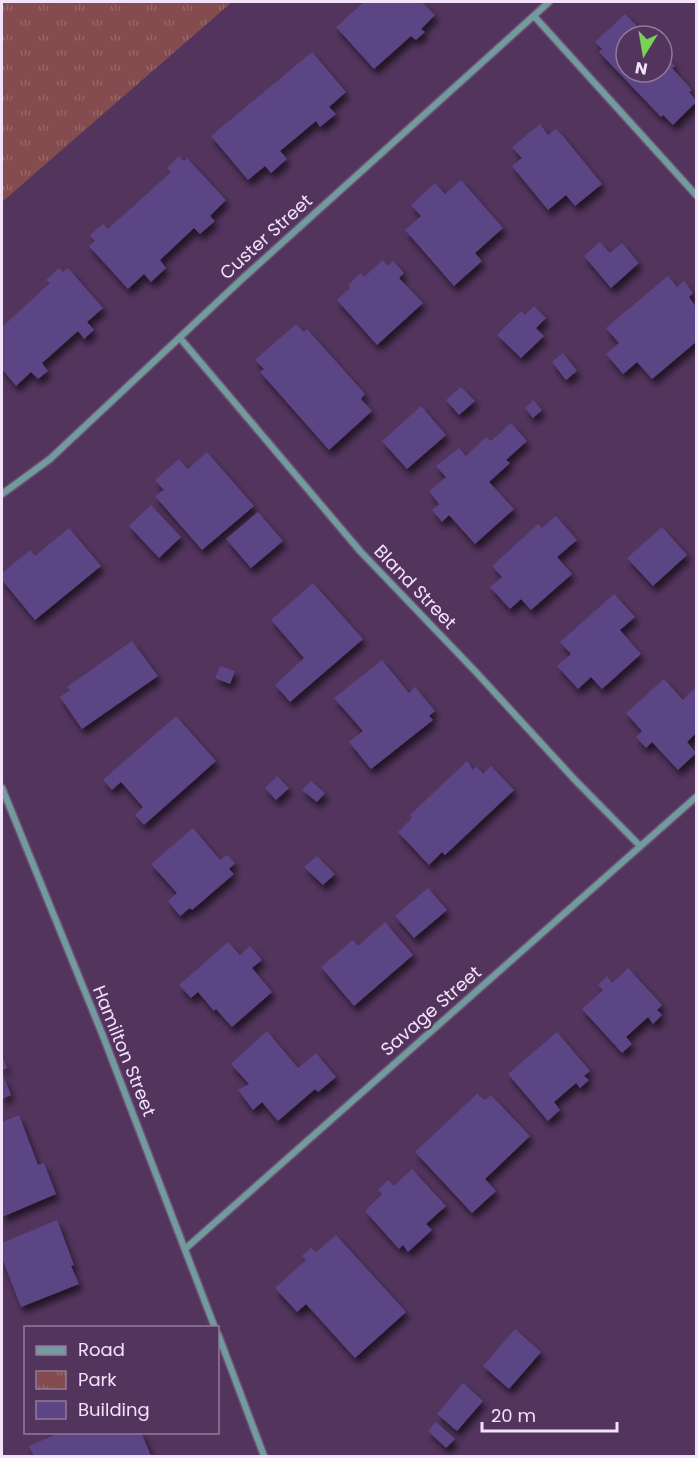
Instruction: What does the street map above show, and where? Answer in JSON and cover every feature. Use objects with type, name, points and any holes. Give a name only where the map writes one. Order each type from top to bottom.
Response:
[{"type":"street","name":"Custer Street","points":[[2,494],[50,459],[242,279],[549,2]]},
{"type":"street","points":[[534,15],[696,195]]},
{"type":"street","name":"Bland Street","points":[[180,338],[360,551],[640,846]]},
{"type":"street","name":"Hamilton Street","points":[[2,788],[103,1036],[214,1326]]},
{"type":"street","name":"Savage Street","points":[[185,1249],[696,797]]},
{"type":"street","points":[[219,1337],[264,1456]]},
{"type":"green space","points":[[2,2],[232,2],[2,202]]},
{"type":"building","points":[[364,2],[422,2],[435,15],[421,29],[425,32],[416,40],[411,36],[374,69],[336,27]]},
{"type":"building","points":[[625,14],[635,24],[614,24]]},
{"type":"building","points":[[614,24],[614,68],[599,52],[602,49],[595,42]]},
{"type":"building","points":[[312,52],[346,92],[329,107],[336,114],[320,127],[316,121],[280,151],[287,159],[271,173],[265,166],[248,180],[211,136]]},
{"type":"building","points":[[674,70],[692,90],[689,92],[696,102],[673,125],[663,115],[661,117],[630,84],[674,84]]},
{"type":"building","points":[[540,124],[548,135],[556,129],[602,184],[575,206],[566,195],[548,210],[512,166],[522,158],[512,147]]},
{"type":"building","points":[[179,156],[184,161],[187,158],[226,200],[210,216],[215,221],[200,234],[194,228],[160,260],[166,268],[151,282],[144,274],[128,289],[89,246],[95,241],[90,235],[103,224],[108,229],[171,172],[167,168]]},
{"type":"building","points":[[461,180],[503,228],[475,253],[482,261],[454,286],[405,230],[421,216],[411,205],[435,183],[445,194]]},
{"type":"building","points":[[600,242],[610,253],[622,243],[639,263],[611,288],[584,256]]},
{"type":"building","points":[[383,260],[388,266],[393,261],[404,273],[399,278],[423,303],[377,345],[337,300],[361,273],[364,277]]},
{"type":"building","points":[[59,268],[63,272],[68,268],[103,308],[87,322],[94,330],[84,339],[78,331],[42,363],[48,371],[38,379],[31,372],[16,386],[2,369],[2,327],[50,283],[46,280]]},
{"type":"building","points":[[668,276],[677,287],[684,281],[693,293],[689,297],[696,307],[696,342],[652,379],[637,362],[623,374],[606,354],[619,343],[606,328]]},
{"type":"building","points":[[534,306],[546,318],[536,328],[544,336],[521,358],[497,335],[521,311],[525,315]]},
{"type":"building","points":[[296,324],[304,332],[307,329],[365,394],[361,399],[372,411],[329,450],[260,372],[264,369],[255,360]]},
{"type":"building","points":[[563,353],[577,371],[566,380],[552,362]]},
{"type":"building","points":[[461,387],[475,401],[459,415],[446,400]]},
{"type":"building","points":[[533,400],[542,410],[533,418],[525,408]]},
{"type":"building","points":[[421,406],[446,435],[407,469],[382,441]]},
{"type":"building","points":[[511,423],[527,441],[506,460],[510,463],[489,482],[514,509],[475,544],[449,515],[442,522],[432,510],[439,504],[429,491],[446,477],[436,466],[459,448],[466,456],[486,437],[491,441]]},
{"type":"building","points":[[207,452],[254,506],[202,550],[155,496],[164,490],[155,480],[179,459],[188,469]]},
{"type":"building","points":[[151,505],[181,537],[159,558],[129,526]]},
{"type":"building","points":[[258,512],[283,541],[251,568],[226,539]]},
{"type":"building","points":[[556,516],[577,540],[557,557],[572,574],[531,610],[521,599],[510,609],[490,587],[502,577],[492,566],[538,524],[542,528]]},
{"type":"building","points":[[662,527],[687,555],[653,586],[627,558]]},
{"type":"building","points":[[69,528],[101,566],[35,620],[2,580],[2,573],[30,550],[35,556]]},
{"type":"building","points":[[313,583],[363,639],[290,702],[275,685],[304,658],[271,620]]},
{"type":"building","points":[[614,594],[635,617],[620,630],[641,654],[602,689],[591,677],[578,689],[557,666],[571,654],[560,642]]},
{"type":"building","points":[[132,641],[158,676],[82,729],[60,697],[70,690],[67,687]]},
{"type":"building","points":[[382,660],[409,693],[415,687],[435,711],[429,716],[433,720],[371,769],[349,742],[363,731],[334,698]]},
{"type":"building","points":[[220,666],[235,671],[230,684],[215,678]]},
{"type":"building","points":[[664,679],[683,700],[696,687],[696,733],[687,742],[696,753],[678,770],[652,742],[646,748],[636,737],[642,731],[626,713]]},
{"type":"building","points":[[176,716],[216,761],[144,825],[135,815],[143,807],[121,782],[112,790],[103,780]]},
{"type":"building","points":[[467,761],[473,770],[476,766],[483,774],[491,766],[514,790],[445,855],[442,852],[429,865],[398,832],[412,818],[410,815]]},
{"type":"building","points":[[277,776],[289,788],[276,800],[265,788]]},
{"type":"building","points":[[311,781],[325,793],[317,802],[302,790]]},
{"type":"building","points":[[193,828],[220,860],[227,855],[235,863],[229,869],[234,874],[192,910],[190,908],[180,916],[168,901],[177,893],[151,864]]},
{"type":"building","points":[[317,856],[335,874],[323,885],[304,867]]},
{"type":"building","points":[[428,888],[447,910],[414,938],[395,916]]},
{"type":"building","points":[[385,922],[413,955],[354,1006],[321,967],[353,940],[358,946]]},
{"type":"building","points":[[228,942],[240,955],[250,946],[262,960],[252,968],[272,992],[232,1027],[198,992],[191,998],[179,985]]},
{"type":"building","points":[[628,968],[662,1005],[657,1010],[662,1015],[653,1024],[648,1017],[626,1037],[632,1044],[622,1053],[582,1009],[603,990],[598,985],[607,976],[612,983]]},
{"type":"building","points":[[267,1031],[298,1068],[316,1053],[336,1077],[318,1092],[315,1089],[278,1121],[262,1102],[253,1110],[238,1090],[249,1084],[231,1064]]},
{"type":"building","points":[[557,1032],[590,1071],[584,1076],[589,1080],[580,1088],[576,1083],[554,1102],[560,1110],[548,1121],[508,1074]]},
{"type":"building","points":[[2,1056],[7,1068],[2,1070]]},
{"type":"building","points":[[2,1073],[11,1095],[2,1099]]},
{"type":"building","points":[[477,1094],[485,1100],[491,1095],[530,1136],[485,1179],[496,1191],[472,1213],[415,1152]]},
{"type":"building","points":[[19,1115],[38,1165],[44,1163],[56,1194],[2,1217],[2,1122]]},
{"type":"building","points":[[412,1169],[446,1206],[426,1224],[432,1230],[408,1252],[403,1245],[399,1249],[365,1211],[382,1194],[378,1190],[388,1180],[394,1186]]},
{"type":"building","points":[[57,1220],[79,1284],[21,1307],[2,1258],[2,1243]]},
{"type":"building","points":[[336,1235],[406,1312],[355,1358],[306,1304],[297,1312],[275,1288],[306,1260],[302,1256],[311,1248],[316,1252]]},
{"type":"building","points":[[515,1329],[541,1352],[509,1389],[483,1366]]},
{"type":"building","points":[[463,1383],[483,1401],[457,1431],[437,1414]]},
{"type":"building","points":[[436,1422],[455,1439],[446,1448],[428,1431]]},
{"type":"building","points":[[57,1434],[142,1434],[151,1456],[34,1456],[29,1446]]}]
